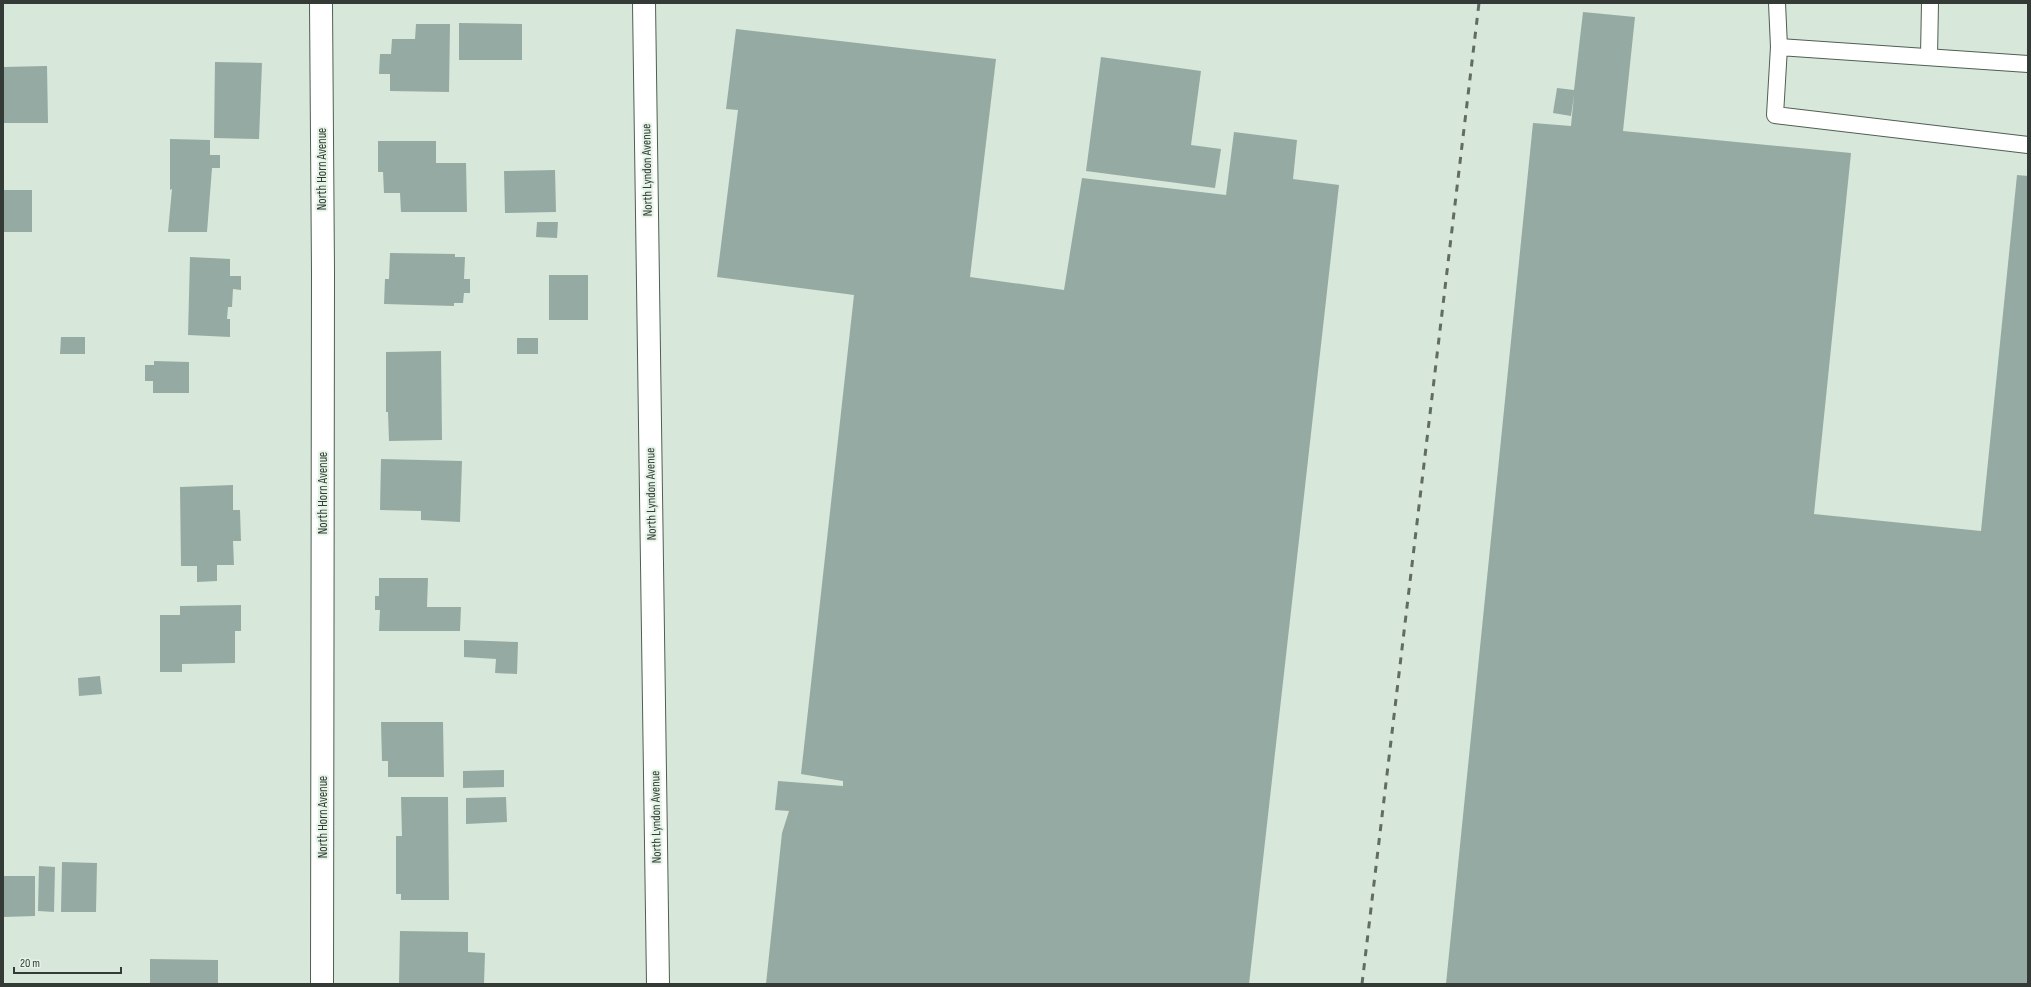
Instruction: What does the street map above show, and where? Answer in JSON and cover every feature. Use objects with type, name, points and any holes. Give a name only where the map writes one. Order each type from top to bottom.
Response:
[{"type":"street","name":"North Horn Avenue","points":[[321,3],[323,264],[322,984]]},
{"type":"street","name":"North Lyndon Avenue","points":[[644,3],[658,984]]},
{"type":"lane","points":[[1778,3],[1779,47],[1775,115],[2028,146]]},
{"type":"lane","points":[[1929,56],[1930,3]]},
{"type":"lane","points":[[1779,47],[1929,56],[2028,64]]},
{"type":"building","points":[[1583,12],[1635,17],[1623,131],[1851,153],[1814,514],[1981,531],[2017,175],[2028,176],[2028,984],[1446,984],[1533,123],[1571,126],[1574,95],[1571,116],[1553,113],[1557,88],[1574,90]]},
{"type":"building","points":[[459,23],[522,24],[522,60],[459,60]]},
{"type":"building","points":[[416,24],[450,24],[449,92],[390,91],[390,74],[379,74],[380,54],[391,54],[392,39],[415,39]]},
{"type":"building","points":[[736,29],[996,59],[970,277],[1064,290],[1082,178],[1226,195],[1234,132],[1297,140],[1293,179],[1339,185],[1249,984],[766,984],[782,833],[789,811],[775,810],[778,781],[843,786],[843,781],[801,774],[854,295],[717,277],[738,110],[726,109]]},
{"type":"building","points":[[1101,57],[1201,71],[1191,145],[1221,149],[1215,188],[1086,171]]},
{"type":"building","points":[[215,62],[262,63],[259,139],[214,138]]},
{"type":"building","points":[[47,66],[48,123],[3,123],[3,67]]},
{"type":"building","points":[[170,139],[210,140],[210,155],[220,155],[220,168],[212,168],[207,232],[168,232],[172,189],[170,190]]},
{"type":"building","points":[[378,141],[436,141],[436,163],[466,163],[467,212],[401,212],[400,193],[384,193],[383,172],[378,172]]},
{"type":"building","points":[[555,170],[556,212],[505,213],[504,171]]},
{"type":"building","points":[[3,190],[32,190],[32,232],[3,232]]},
{"type":"building","points":[[537,222],[558,222],[557,238],[536,237]]},
{"type":"building","points":[[390,253],[455,254],[455,257],[465,257],[464,279],[470,279],[470,293],[464,293],[463,303],[454,303],[454,306],[384,304],[385,279],[389,279]]},
{"type":"building","points":[[190,257],[230,259],[230,276],[241,276],[241,290],[233,289],[232,307],[228,307],[227,319],[230,319],[230,337],[188,335]]},
{"type":"building","points":[[549,275],[588,275],[588,320],[549,320]]},
{"type":"building","points":[[61,337],[85,337],[85,354],[60,354]]},
{"type":"building","points":[[517,338],[538,338],[538,354],[517,354]]},
{"type":"building","points":[[441,351],[442,440],[389,441],[388,412],[386,412],[386,352]]},
{"type":"building","points":[[154,361],[189,362],[189,393],[153,393],[153,381],[145,381],[145,365],[154,365]]},
{"type":"building","points":[[381,459],[462,461],[460,522],[421,520],[421,511],[380,510]]},
{"type":"building","points":[[233,485],[233,510],[240,510],[241,541],[233,541],[234,565],[217,565],[217,581],[197,582],[197,566],[181,566],[180,487]]},
{"type":"building","points":[[379,578],[428,578],[427,607],[461,607],[460,631],[379,631],[380,610],[375,610],[375,596],[379,596]]},
{"type":"building","points":[[241,605],[241,631],[235,631],[235,663],[182,664],[182,672],[160,672],[160,615],[180,615],[180,606]]},
{"type":"building","points":[[464,640],[518,642],[517,674],[495,673],[496,659],[464,657]]},
{"type":"building","points":[[100,676],[102,694],[79,696],[78,678]]},
{"type":"building","points":[[381,722],[443,722],[444,777],[388,777],[388,761],[382,761]]},
{"type":"building","points":[[504,770],[504,787],[463,788],[463,771]]},
{"type":"building","points":[[401,797],[448,797],[449,900],[401,900],[401,894],[396,894],[396,836],[402,836]]},
{"type":"building","points":[[506,797],[507,822],[466,824],[466,798]]},
{"type":"building","points":[[62,862],[97,863],[96,912],[61,912]]},
{"type":"building","points":[[39,866],[55,867],[54,912],[38,911]]},
{"type":"building","points":[[3,876],[35,876],[35,916],[3,917]]},
{"type":"building","points":[[400,931],[468,932],[468,952],[485,953],[484,984],[399,984]]},
{"type":"building","points":[[150,959],[218,960],[218,984],[150,984]]},
{"type":"railway","points":[[1362,984],[1479,3]]}]
